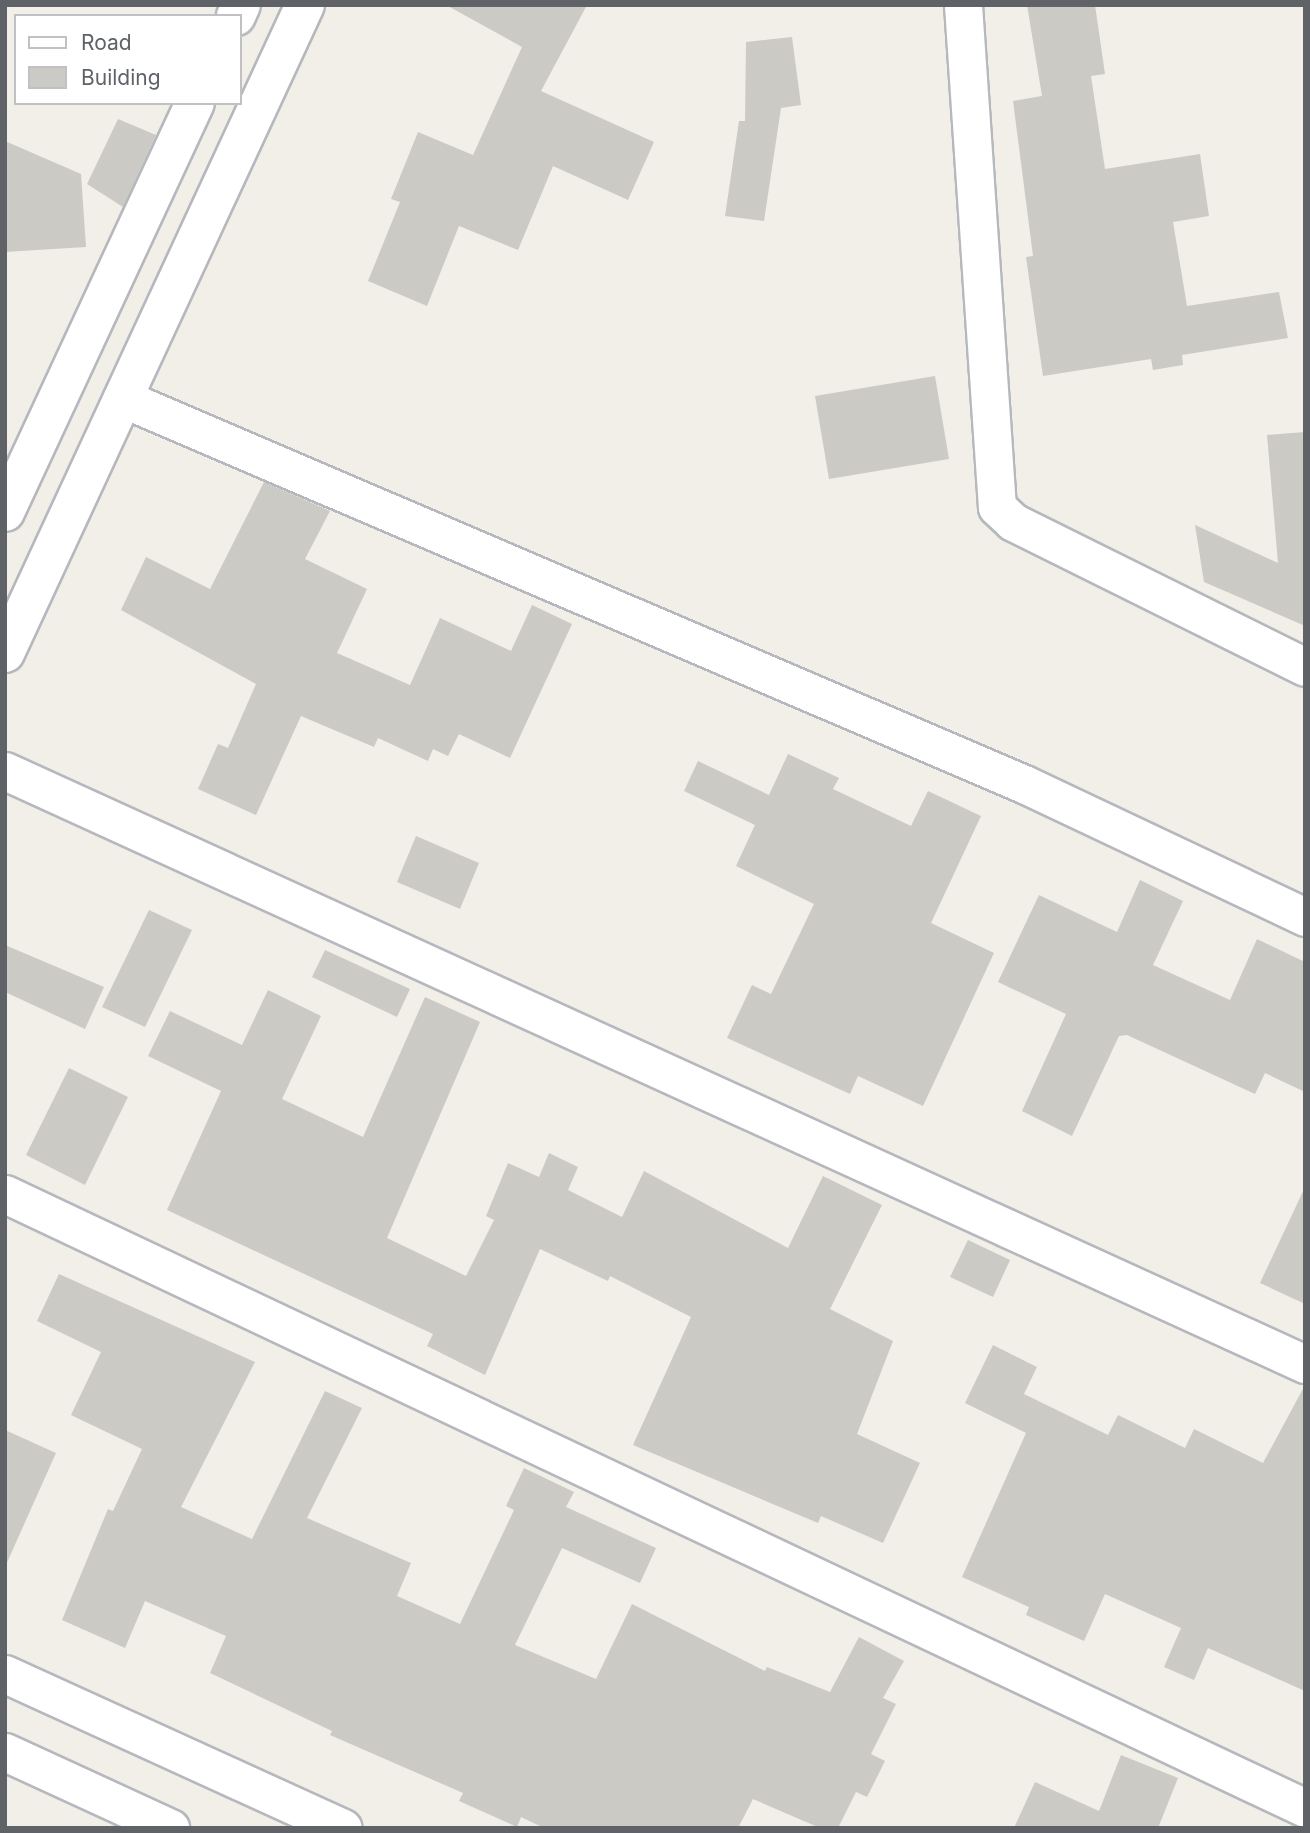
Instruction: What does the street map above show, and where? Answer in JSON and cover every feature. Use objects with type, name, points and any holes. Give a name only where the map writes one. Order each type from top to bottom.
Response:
[{"type":"street","points":[[5,653],[305,5]]},
{"type":"street","points":[[963,5],[997,507],[1013,522],[1305,667]]},
{"type":"street","points":[[5,512],[194,105]]},
{"type":"street","points":[[122,398],[1024,784],[1305,917]]},
{"type":"street","points":[[5,771],[1305,1364]]},
{"type":"street","points":[[5,1194],[1305,1808]]},
{"type":"street","points":[[5,1674],[343,1828]]},
{"type":"street","points":[[5,1752],[170,1828]]},
{"type":"building","points":[[446,5],[587,5],[541,91],[654,142],[628,200],[553,166],[518,250],[459,226],[427,306],[368,281],[400,202],[391,199],[418,132],[473,155],[522,47]]},
{"type":"building","points":[[1027,5],[1095,5],[1105,74],[1091,76],[1105,169],[1200,154],[1209,216],[1173,222],[1187,306],[1279,292],[1288,338],[1182,355],[1183,365],[1153,370],[1151,359],[1043,376],[1026,257],[1033,256],[1013,101],[1042,96]]},
{"type":"building","points":[[792,37],[801,105],[781,108],[764,221],[725,216],[739,121],[745,121],[746,42]]},
{"type":"building","points":[[118,119],[156,135],[123,207],[87,184]]},
{"type":"building","points":[[5,141],[81,174],[86,247],[5,252]]},
{"type":"building","points":[[935,376],[949,459],[829,479],[815,396]]},
{"type":"building","points":[[1305,432],[1305,626],[1204,582],[1195,525],[1278,563],[1267,435]]},
{"type":"building","points":[[264,482],[330,511],[305,559],[367,589],[337,653],[410,685],[440,618],[511,651],[532,605],[572,624],[510,758],[459,734],[448,756],[433,749],[428,761],[378,738],[374,747],[301,716],[256,815],[198,789],[218,744],[228,748],[256,684],[121,610],[146,557],[210,589]]},
{"type":"building","points":[[788,754],[839,778],[833,789],[911,826],[928,791],[981,816],[931,923],[994,953],[923,1106],[858,1076],[850,1094],[727,1038],[752,985],[771,994],[814,904],[736,866],[755,825],[684,791],[698,761],[769,795]]},
{"type":"building","points":[[416,836],[479,863],[460,909],[397,882]]},
{"type":"building","points":[[1140,880],[1183,901],[1153,965],[1230,1000],[1257,939],[1305,962],[1305,1092],[1265,1073],[1255,1094],[1127,1035],[1119,1036],[1072,1136],[1022,1111],[1066,1014],[998,982],[1039,895],[1117,932]]},
{"type":"building","points":[[149,910],[192,930],[145,1027],[102,1007]]},
{"type":"building","points":[[5,945],[104,987],[85,1029],[5,992]]},
{"type":"building","points":[[325,950],[410,989],[397,1017],[312,977]]},
{"type":"building","points":[[268,990],[321,1016],[282,1099],[363,1137],[425,997],[480,1022],[387,1238],[466,1276],[494,1220],[486,1216],[508,1163],[539,1177],[549,1153],[578,1167],[568,1190],[622,1217],[644,1171],[788,1248],[823,1176],[882,1205],[830,1309],[893,1341],[857,1434],[920,1463],[883,1543],[821,1516],[818,1523],[633,1445],[691,1317],[610,1276],[608,1281],[540,1249],[485,1375],[427,1346],[433,1334],[167,1210],[221,1091],[148,1056],[170,1011],[242,1045]]},
{"type":"building","points":[[69,1068],[128,1097],[85,1185],[26,1155]]},
{"type":"building","points":[[1305,1187],[1305,1304],[1260,1283]]},
{"type":"building","points":[[968,1240],[1010,1260],[993,1297],[950,1277]]},
{"type":"building","points":[[59,1274],[255,1362],[181,1507],[252,1539],[325,1391],[362,1408],[307,1518],[411,1563],[397,1596],[460,1624],[514,1510],[506,1506],[524,1468],[574,1492],[566,1507],[656,1548],[640,1583],[562,1548],[515,1645],[596,1679],[632,1604],[765,1671],[767,1667],[830,1692],[859,1637],[904,1661],[883,1698],[896,1704],[871,1754],[885,1761],[867,1797],[856,1792],[838,1828],[820,1828],[753,1799],[738,1828],[544,1828],[521,1817],[517,1827],[459,1801],[463,1793],[330,1735],[332,1731],[210,1673],[226,1636],[145,1601],[125,1648],[62,1620],[108,1509],[113,1511],[142,1449],[71,1415],[101,1352],[37,1321]]},
{"type":"building","points":[[993,1345],[1037,1367],[1024,1394],[1108,1435],[1118,1415],[1185,1448],[1194,1429],[1263,1463],[1305,1385],[1305,1691],[1208,1648],[1194,1680],[1164,1667],[1181,1628],[1105,1594],[1084,1641],[1026,1615],[1029,1607],[962,1577],[1026,1433],[965,1403]]},
{"type":"building","points":[[5,1430],[56,1453],[5,1567]]},
{"type":"building","points":[[1121,1755],[1178,1778],[1158,1828],[1014,1828],[1035,1782],[1099,1811]]}]
